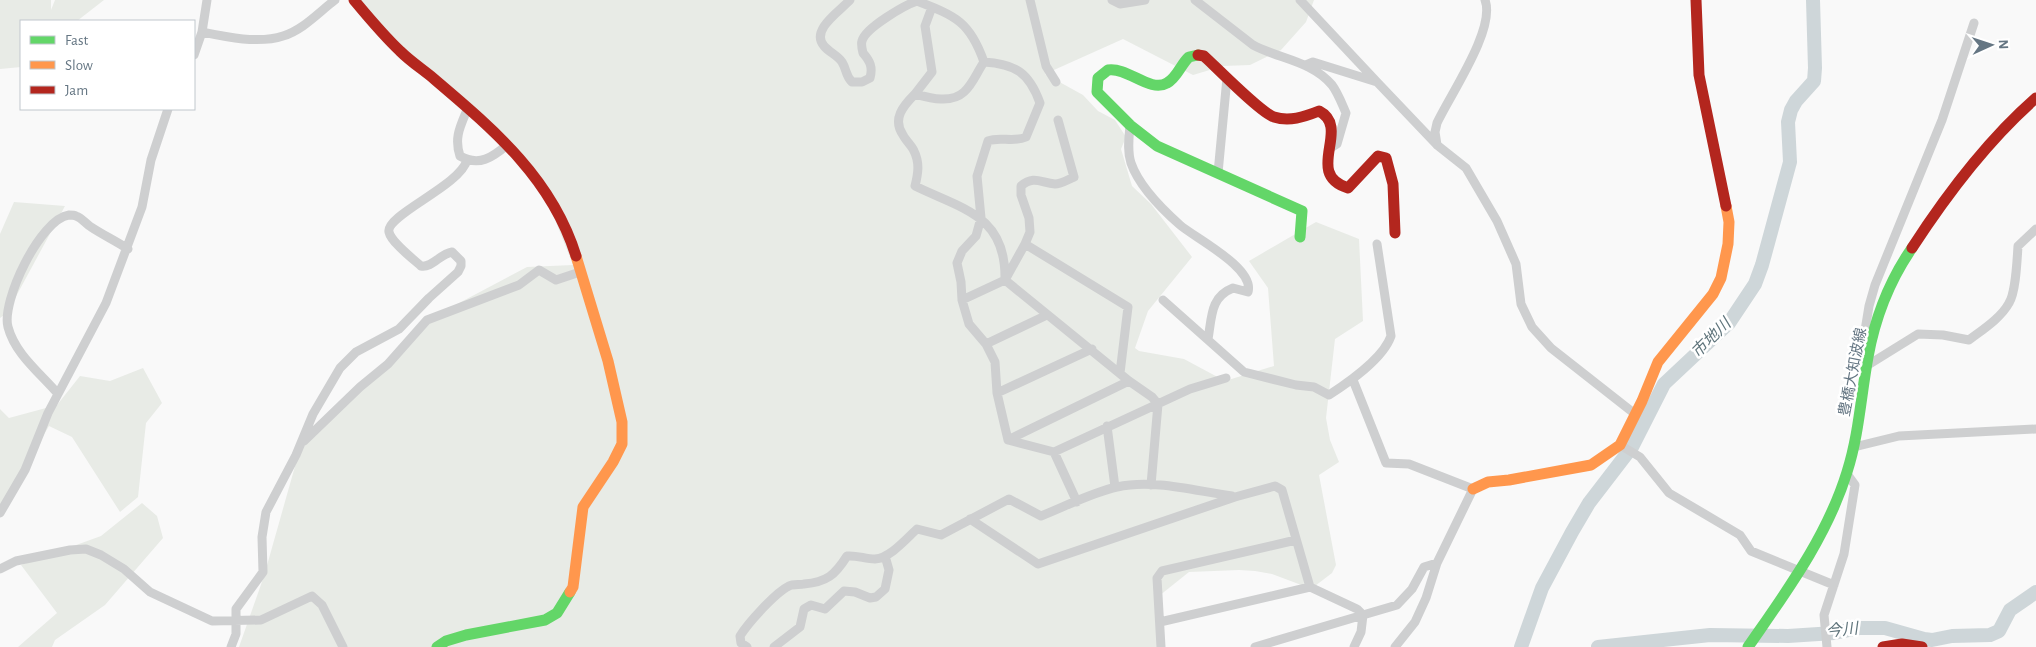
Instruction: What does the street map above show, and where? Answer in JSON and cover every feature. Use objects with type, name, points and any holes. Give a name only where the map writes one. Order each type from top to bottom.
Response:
[{"type":"street","points":[[195,52],[202,32],[207,0]]},
{"type":"street","points":[[202,32],[253,39],[285,36],[300,27],[334,0]]},
{"type":"street","points":[[354,0],[379,30],[517,154],[540,182],[569,232],[608,361],[622,422],[622,444],[613,462],[582,507],[579,521],[579,548],[573,587],[557,613],[545,620],[466,635],[446,641],[437,647]]},
{"type":"street","points":[[850,0],[823,25],[820,35],[822,45],[842,62],[846,76],[852,82],[862,82],[870,78],[872,71],[870,61],[862,53],[862,40],[867,33],[909,4],[918,1],[962,22],[978,44],[984,62]]},
{"type":"street","points":[[1030,0],[1046,66],[1056,82]]},
{"type":"street","points":[[1112,0],[1120,4],[1145,0]]},
{"type":"street","points":[[1195,0],[1253,46],[1306,66],[1322,75],[1333,87],[1346,113],[1337,144],[1329,149]]},
{"type":"street","points":[[1300,0],[1437,145],[1466,168],[1497,221],[1516,264],[1521,304],[1532,327],[1551,348],[1635,414]]},
{"type":"street","points":[[1437,145],[1437,123],[1480,40],[1486,23],[1487,7],[1484,0]]},
{"type":"street","points":[[1395,647],[1415,622],[1426,598],[1436,563],[1473,489],[1488,482],[1591,465],[1620,445],[1658,362],[1713,294],[1721,278],[1728,244],[1729,222],[1699,75],[1696,0]]},
{"type":"street","points":[[932,7],[925,26],[932,72],[902,107],[898,120],[901,132],[914,152],[919,170],[915,186],[981,218],[1000,242],[1005,280]]},
{"type":"street","points":[[1974,23],[1942,120],[1875,285],[1869,306],[1863,343],[1868,365],[1918,334],[1943,335],[1969,340],[1978,333],[2010,303],[2016,274],[2018,246],[2036,229]]},
{"type":"street","points":[[1300,237],[1302,211],[1157,146],[1130,125],[1097,92],[1096,84],[1098,77],[1105,71],[1113,69],[1122,70],[1153,85],[1161,86],[1170,82],[1185,60],[1196,53],[1204,56],[1268,115],[1278,119],[1298,119],[1319,111],[1328,115],[1332,125],[1327,166],[1329,174],[1338,185],[1345,189],[1352,185],[1378,156],[1386,158],[1389,163],[1395,233]]},
{"type":"street","points":[[914,94],[934,99],[946,99],[963,93],[984,62]]},
{"type":"street","points":[[984,62],[1002,63],[1018,68],[1037,93],[1040,103],[1026,137],[1019,140],[995,138],[988,141],[977,176],[981,218],[976,236],[962,251],[957,262],[962,300],[968,324],[986,344],[995,362],[996,393],[1008,440]]},
{"type":"street","points":[[1306,66],[1313,62],[1377,82]]},
{"type":"street","points":[[1218,173],[1227,78]]},
{"type":"street","name":"豊橋大知波線","points":[[1748,646],[1799,571],[1829,520],[1847,474],[1854,447],[1872,340],[1888,291],[1910,249],[1934,215],[1984,152],[2014,117],[2036,98]]},
{"type":"street","points":[[0,513],[24,470],[48,413],[106,303],[142,208],[151,160],[168,110]]},
{"type":"street","points":[[467,110],[457,133],[460,156],[467,160],[491,158],[507,145]]},
{"type":"street","points":[[962,300],[1005,280],[1025,244],[1030,232],[1029,218],[1021,195],[1021,186],[1028,180],[1058,184],[1074,177],[1058,120]]},
{"type":"street","points":[[1130,125],[1129,147],[1132,164],[1151,198],[1182,227],[1217,249],[1233,263],[1247,281],[1248,292],[1233,288],[1218,297],[1214,304],[1208,339]]},
{"type":"street","points":[[231,647],[236,634],[236,609],[263,572],[262,537],[266,512],[300,445],[313,414],[340,368],[356,352],[399,329],[458,272],[461,266],[461,262],[452,252],[440,257],[428,266],[421,266],[389,233],[390,225],[401,214],[437,192],[457,176],[465,167],[467,160]]},
{"type":"street","points":[[58,394],[14,344],[8,328],[7,313],[18,279],[32,249],[49,228],[60,219],[69,215],[75,215],[92,228],[128,248]]},
{"type":"street","points":[[1025,244],[1128,307],[1120,373]]},
{"type":"street","points":[[1163,300],[1244,372],[1296,385],[1314,387],[1329,395],[1353,380],[1388,345],[1391,336],[1376,244]]},
{"type":"street","points":[[300,445],[360,386],[388,364],[427,320],[504,292],[519,285],[539,270],[556,280],[580,272]]},
{"type":"street","points":[[1005,280],[1129,381],[1152,397],[1158,404],[1151,485]]},
{"type":"street","points":[[986,344],[1047,315]]},
{"type":"street","points":[[996,393],[1092,349]]},
{"type":"street","points":[[1008,440],[1054,452],[1106,426],[1206,383],[1226,378]]},
{"type":"street","points":[[1353,380],[1386,463],[1409,464],[1473,489]]},
{"type":"street","points":[[1008,440],[1129,381]]},
{"type":"street","points":[[1106,426],[1115,487]]},
{"type":"street","points":[[1854,447],[1899,436],[2036,429]]},
{"type":"street","points":[[1620,445],[1640,457],[1669,493],[1740,535],[1750,551],[1834,584]]},
{"type":"street","points":[[1054,452],[1077,502]]},
{"type":"street","points":[[1826,647],[1824,615],[1844,554],[1855,485],[1847,474]]},
{"type":"street","points":[[747,647],[741,643],[740,636],[744,629],[763,608],[789,586],[822,582],[839,569],[847,556],[855,555],[877,559],[885,556],[917,529],[941,534],[1009,500],[1041,516],[1115,487],[1151,485],[1234,497]]},
{"type":"street","points":[[970,519],[1038,564],[1234,497],[1275,486],[1282,490],[1310,587]]},
{"type":"street","points":[[1161,647],[1157,578],[1162,571],[1296,540]]},
{"type":"street","points":[[0,569],[16,562],[70,550],[86,549],[101,555],[124,569],[150,592],[212,621],[260,620],[312,596],[322,606],[343,647]]},
{"type":"street","points":[[774,647],[800,627],[804,609],[811,605],[825,609],[844,591],[855,592],[870,598],[876,597],[885,589],[889,570],[885,556]]},
{"type":"street","points":[[1255,647],[1396,604],[1412,589],[1424,567],[1436,563]]},
{"type":"street","points":[[1160,622],[1310,587],[1356,609],[1363,615]]},
{"type":"street","points":[[1354,647],[1361,632],[1363,615]]},
{"type":"street","points":[[1883,647],[1902,644],[1922,647]]},
{"type":"shaded area","points":[[0,0],[51,0],[51,10],[55,0],[104,0],[78,20],[20,20],[20,67],[0,69]]},
{"type":"shaded area","points":[[356,0],[1314,0],[1306,22],[1281,50],[1250,65],[1223,66],[1193,75],[1123,39],[1045,74],[1083,95],[1098,111],[1115,120],[1126,137],[1121,149],[1132,186],[1151,204],[1192,257],[1148,311],[1135,348],[1139,351],[1184,359],[1225,381],[1274,366],[1268,288],[1249,261],[1316,222],[1359,239],[1363,321],[1335,339],[1326,418],[1330,440],[1339,462],[1319,475],[1336,565],[1332,573],[1315,586],[1304,586],[1272,574],[1255,571],[1189,572],[1159,596],[1161,647],[239,647],[264,576],[301,445],[427,320],[527,267],[573,265],[540,182]]},
{"type":"shaded area","points":[[14,202],[65,206],[7,313],[0,318],[0,234]]},
{"type":"shaded area","points":[[143,368],[162,403],[146,423],[138,497],[120,512],[72,437],[49,426],[0,508],[0,409],[9,418],[57,405],[80,376],[110,381]]},
{"type":"shaded area","points":[[142,503],[157,516],[163,538],[105,605],[55,640],[52,647],[18,647],[57,613],[21,565],[101,536]]},
{"type":"waterway","name":"市地川","points":[[1521,647],[1542,588],[1572,532],[1589,503],[1632,447],[1664,384],[1729,323],[1755,284],[1790,162],[1788,122],[1791,110],[1796,101],[1814,81],[1813,0]]},
{"type":"waterway","name":"今川","points":[[1598,647],[1710,635],[1788,636],[1834,633],[1860,628],[1885,628],[1932,640],[1952,636],[1990,635],[1999,631],[2010,610],[2036,592]]},
{"type":"traffic: fast","points":[[1198,55],[1189,57],[1174,78],[1160,85],[1153,85],[1123,72],[1108,70],[1098,78],[1097,92],[1130,125],[1157,146],[1302,211],[1300,237]]},
{"type":"traffic: fast","points":[[1748,647],[1804,563],[1839,496],[1851,458],[1868,357],[1879,314],[1890,286],[1912,248]]},
{"type":"traffic: fast","points":[[437,647],[446,641],[466,635],[545,620],[557,613],[570,592]]},
{"type":"traffic: slow","points":[[1473,489],[1488,482],[1591,465],[1620,445],[1642,401],[1658,362],[1713,294],[1721,278],[1728,244],[1729,222],[1726,206]]},
{"type":"traffic: slow","points":[[570,592],[573,587],[583,507],[613,462],[622,444],[622,422],[608,361],[576,256]]},
{"type":"traffic: jam","points":[[354,0],[400,51],[477,116],[518,157],[552,202],[576,256]]},
{"type":"traffic: jam","points":[[1696,0],[1699,75],[1726,206]]},
{"type":"traffic: jam","points":[[1198,55],[1204,56],[1250,99],[1274,117],[1291,119],[1319,111],[1328,119],[1331,128],[1329,172],[1335,181],[1348,188],[1378,156],[1386,158],[1393,184],[1395,233]]},
{"type":"traffic: jam","points":[[1912,248],[1969,168],[2018,114],[2036,98]]},
{"type":"traffic: jam","points":[[1883,647],[1902,644],[1922,647]]}]
